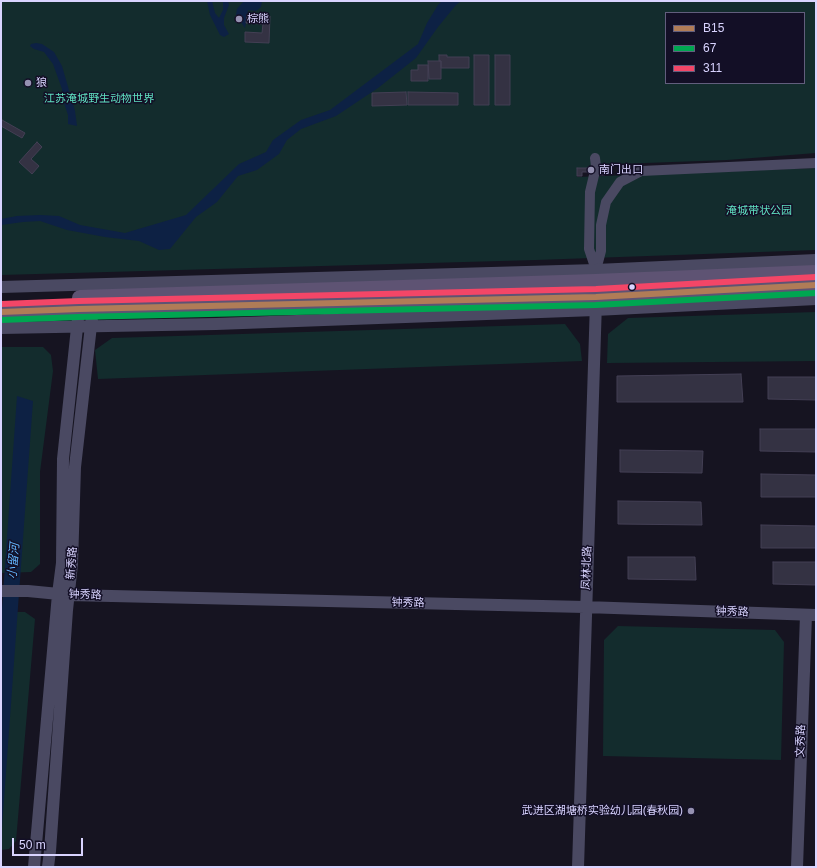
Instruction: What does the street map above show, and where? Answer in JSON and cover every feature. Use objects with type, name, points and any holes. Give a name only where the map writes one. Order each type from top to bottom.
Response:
[{"type":"main road","points":[[596,290],[816,273]]},
{"type":"main road","points":[[1,301],[86,297],[596,290],[816,285]]},
{"type":"main road","points":[[1,312],[86,297]]},
{"type":"street","points":[[595,158],[596,167],[590,192],[589,249],[596,290]]},
{"type":"street","points":[[596,290],[601,251],[601,225],[606,202],[620,182],[641,171],[816,163]]},
{"type":"street","points":[[1,328],[216,324],[596,290],[816,260]]},
{"type":"street","points":[[1,287],[86,297]]},
{"type":"street","points":[[596,290],[816,298]]},
{"type":"street","name":"凤林北路","points":[[578,867],[596,290]]},
{"type":"street","name":"新秀路","points":[[34,867],[64,594],[72,564],[75,467],[91,326],[86,297]]},
{"type":"street","name":"新秀路","points":[[48,867],[67,618],[62,563],[63,459],[77,327],[86,297]]},
{"type":"street","name":"钟秀路","points":[[1,591],[28,591],[64,594],[586,607],[811,615]]},
{"type":"street","name":"文秀路","points":[[796,867],[811,615]]},
{"type":"green space","name":"江苏淹城野生动物世界","points":[[1,1],[816,1],[816,153],[727,160],[618,164],[611,168],[577,168],[577,177],[816,168],[816,250],[536,260],[1,275]]},
{"type":"green space","points":[[816,312],[816,361],[607,363],[608,334],[628,318]]},
{"type":"green space","points":[[565,324],[580,344],[582,361],[98,379],[95,350],[112,338]]},
{"type":"green space","points":[[1,347],[43,347],[51,355],[53,371],[40,472],[40,564],[31,572],[1,573]]},
{"type":"green space","points":[[1,612],[25,612],[35,619],[16,841],[9,849],[1,850]]},
{"type":"green space","points":[[618,626],[775,630],[784,642],[781,760],[603,756],[604,640]]},
{"type":"water","points":[[207,1],[212,1],[215,13],[219,18],[223,10],[223,1],[228,1],[229,5],[224,18],[224,25],[229,34],[224,37],[220,35],[210,15]]},
{"type":"water","points":[[244,1],[262,1],[261,7],[256,11],[248,10],[245,28],[236,15],[237,9]]},
{"type":"water","points":[[442,1],[461,1],[438,27],[416,58],[378,88],[336,116],[301,129],[287,140],[279,154],[257,170],[238,176],[217,202],[196,217],[170,249],[159,250],[139,241],[67,230],[40,221],[1,225],[1,219],[17,216],[59,216],[80,225],[125,233],[186,215],[239,164],[266,152],[273,140],[301,120],[330,110],[418,44],[427,23]]},
{"type":"water","points":[[31,44],[42,44],[54,52],[62,66],[75,111],[77,126],[68,124],[68,115],[63,100],[62,89],[53,64],[44,52],[30,46]]},
{"type":"water","name":"小留河","points":[[17,396],[33,401],[1,841],[1,622]]},
{"type":"building","points":[[247,15],[270,16],[269,43],[245,42],[245,32],[262,33],[263,24],[246,23]]},
{"type":"building","points":[[439,55],[447,55],[447,57],[469,57],[469,68],[441,68]]},
{"type":"building","points":[[474,55],[489,55],[489,105],[474,105]]},
{"type":"building","points":[[495,55],[510,55],[510,105],[495,105]]},
{"type":"building","points":[[428,61],[441,61],[441,79],[429,79]]},
{"type":"building","points":[[418,65],[428,65],[428,81],[411,81],[411,70],[418,70]]},
{"type":"building","points":[[406,92],[407,105],[372,106],[372,93]]},
{"type":"building","points":[[408,92],[458,93],[458,105],[408,105]]},
{"type":"building","points":[[2,120],[25,133],[22,138],[1,126]]},
{"type":"building","points":[[37,142],[42,147],[31,159],[39,166],[32,174],[19,162]]},
{"type":"building","name":"南门出口","points":[[577,168],[605,168],[605,175],[600,175],[600,172],[582,172],[582,176],[577,176]]},
{"type":"building","points":[[741,374],[743,402],[617,402],[617,376]]},
{"type":"building","points":[[768,377],[816,377],[816,400],[768,399]]},
{"type":"building","points":[[760,429],[816,429],[816,452],[760,451]]},
{"type":"building","points":[[620,450],[703,451],[702,473],[620,472]]},
{"type":"building","points":[[761,474],[816,475],[816,497],[761,497]]},
{"type":"building","points":[[618,501],[701,502],[702,525],[618,524]]},
{"type":"building","points":[[761,525],[816,526],[816,548],[761,548]]},
{"type":"building","points":[[628,557],[695,557],[696,580],[628,579]]},
{"type":"building","points":[[773,562],[816,562],[816,585],[773,584]]},
{"type":"transit line","name":"311","points":[[1,304],[596,289],[816,277]]},
{"type":"transit line","name":"B15","points":[[1,312],[596,297],[816,285]]},
{"type":"transit line","name":"67","points":[[1,320],[596,305],[816,293]]},
{"type":"place","name":"棕熊","points":[[239,19]]},
{"type":"place","name":"狼","points":[[28,83]]},
{"type":"place","name":"南门出口","points":[[591,170]]},
{"type":"place","name":"武进区湖塘桥实验幼儿园(春秋园)","points":[[691,811]]},
{"type":"park label","name":"淹城带状公园","points":[[759,211]]}]
